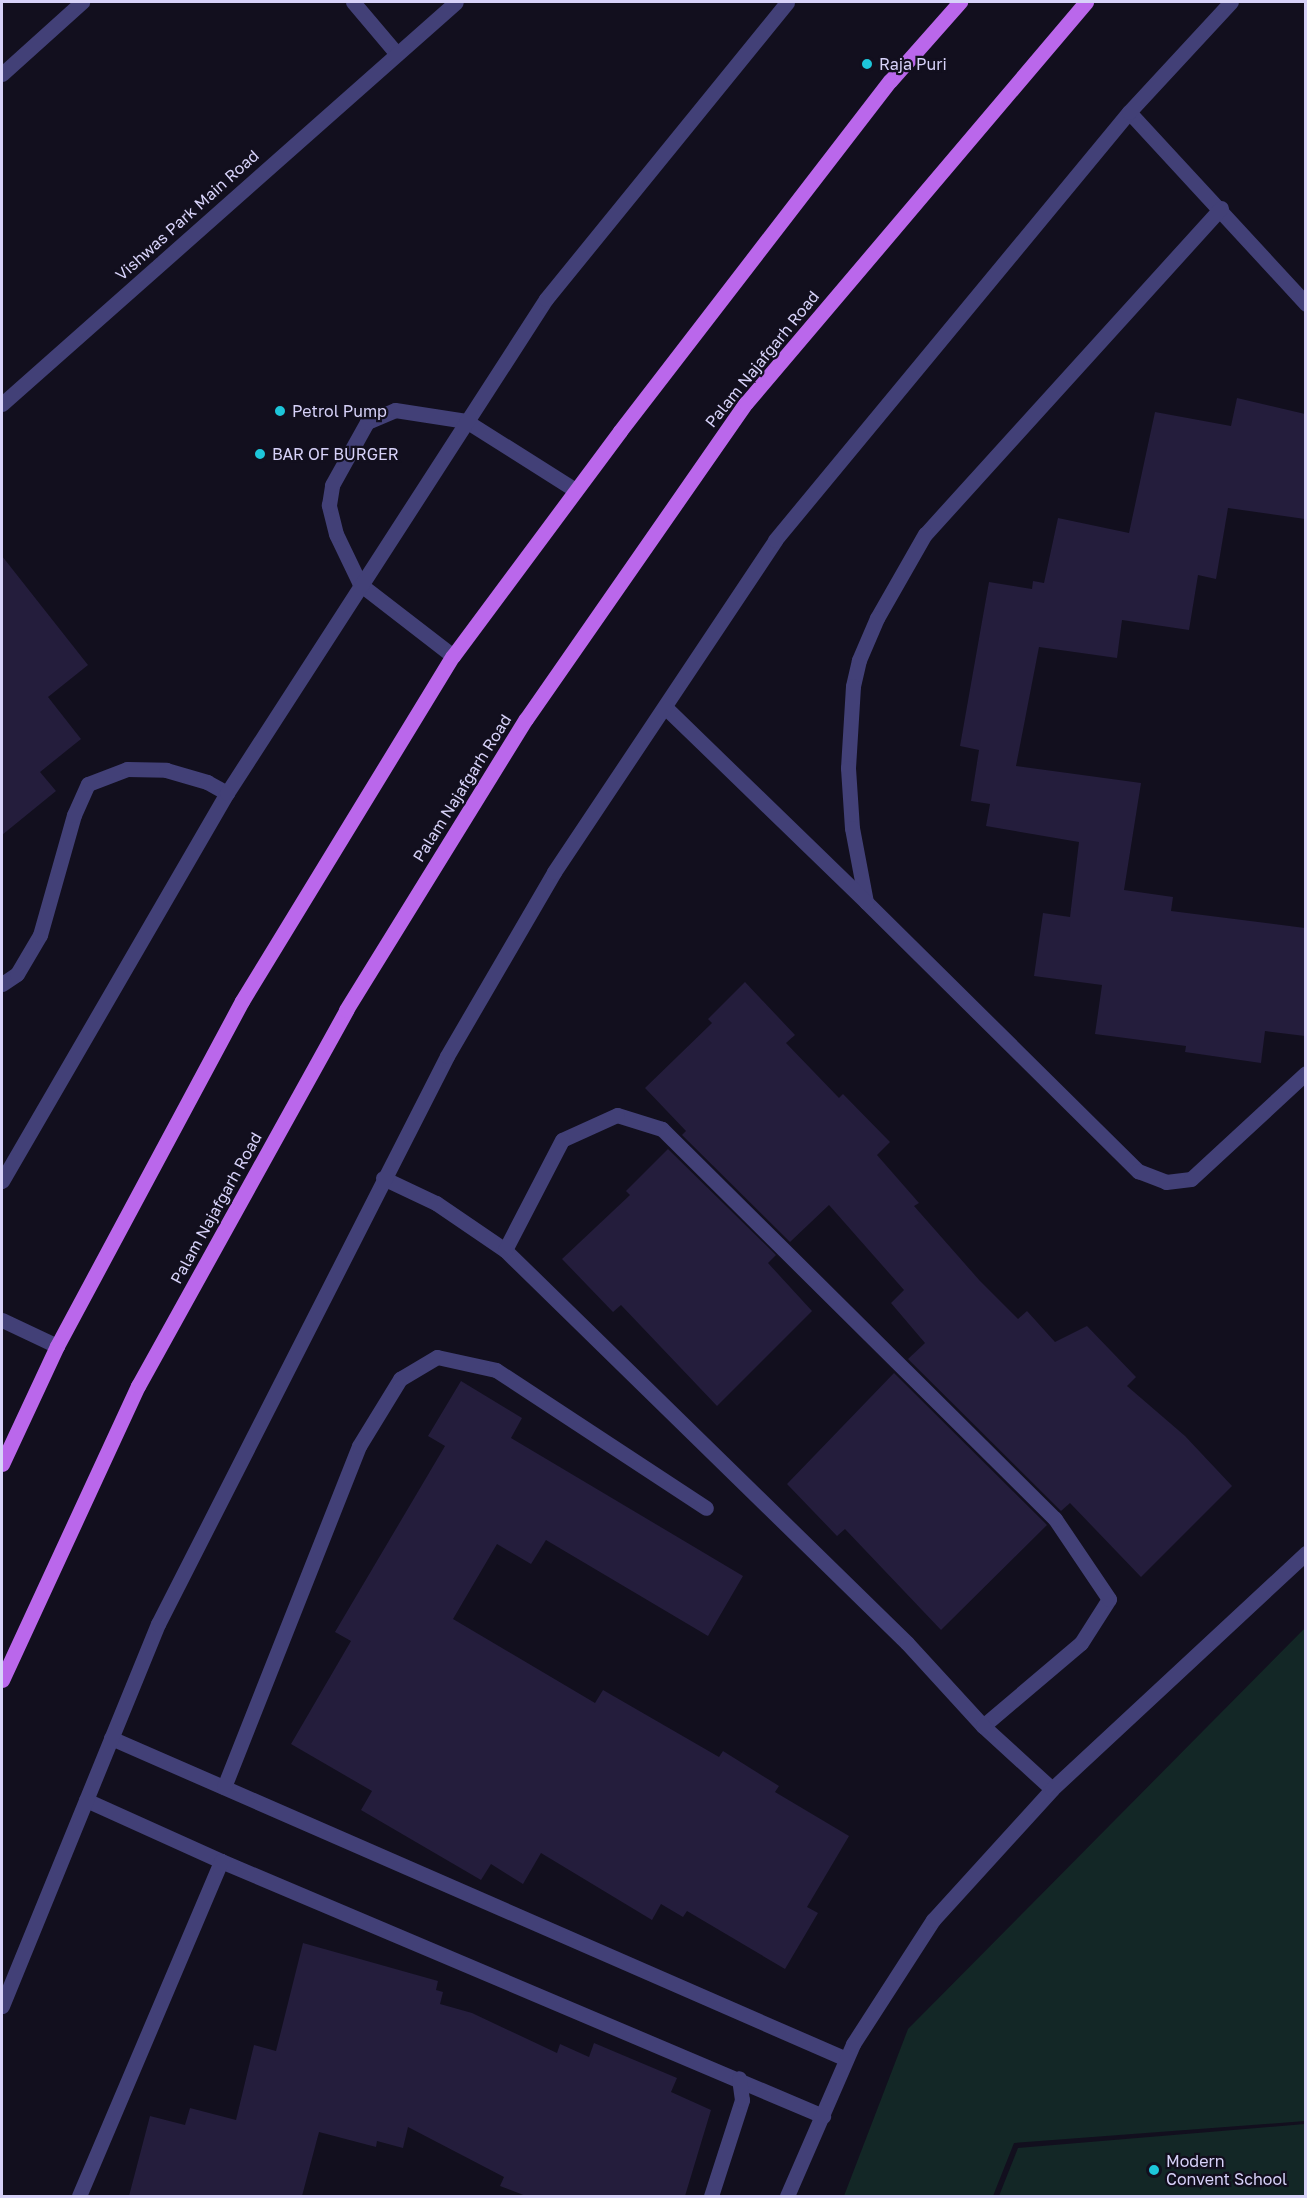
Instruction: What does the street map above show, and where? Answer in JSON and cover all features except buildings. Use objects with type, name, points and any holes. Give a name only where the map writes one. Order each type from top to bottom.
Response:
[{"type":"main road","points":[[2,1464],[57,1346],[242,1001],[453,656],[575,490],[890,81],[960,2]]},
{"type":"main road","name":"Palam Najafgarh Road","points":[[2,1680],[144,1375],[346,1010],[526,720],[746,403],[1086,2]]},
{"type":"street","points":[[2,74],[82,2]]},
{"type":"street","points":[[353,2],[397,54]]},
{"type":"street","name":"Vishwas Park Main Road","points":[[2,404],[456,2]]},
{"type":"street","points":[[2,1181],[227,793],[546,298],[788,2]]},
{"type":"street","points":[[2,2006],[158,1624],[447,1056],[554,872],[666,708],[775,540],[1129,112],[1231,2]]},
{"type":"street","points":[[1129,112],[1221,208],[1305,304]]},
{"type":"street","points":[[866,902],[852,828],[848,768],[853,686],[859,660],[877,618],[925,534],[1221,208]]},
{"type":"street","points":[[453,656],[360,584],[336,534],[328,506],[332,485],[344,457],[367,422],[395,410],[466,421],[575,490]]},
{"type":"street","points":[[666,708],[866,902],[1096,1133],[1138,1171],[1166,1182],[1191,1179],[1305,1073]]},
{"type":"street","points":[[2,984],[17,974],[40,934],[74,815],[88,784],[127,769],[166,770],[207,782],[227,793]]},
{"type":"street","points":[[505,1250],[562,1140],[617,1115],[662,1129],[1047,1511],[1109,1599],[1081,1643],[983,1726]]},
{"type":"street","points":[[383,1178],[436,1203],[505,1250],[908,1642],[983,1726],[1052,1789]]},
{"type":"street","points":[[2,1320],[57,1346]]},
{"type":"street","points":[[224,1787],[359,1446],[400,1379],[437,1357],[496,1370],[706,1508]]},
{"type":"street","points":[[787,2196],[846,2059],[933,1920],[1052,1789],[1305,1553]]},
{"type":"street","points":[[111,1738],[846,2059]]},
{"type":"street","points":[[86,1800],[220,1861],[739,2078],[823,2116]]},
{"type":"street","points":[[79,2196],[220,1861]]},
{"type":"street","points":[[711,2196],[742,2100],[739,2078]]},
{"type":"green space","points":[[1305,1628],[1305,2121],[1014,2143],[993,2196],[844,2196],[908,2029]]},
{"type":"green space","name":"Modern Convent School","points":[[1305,2124],[1305,2196],[999,2196],[1018,2148]]},
{"type":"place","name":"Raja Puri","points":[[867,64]]},
{"type":"place","name":"Petrol Pump","points":[[280,411]]},
{"type":"place","name":"BAR OF BURGER","points":[[260,454]]},
{"type":"place","name":"Modern Convent School","points":[[1154,2170]]}]
